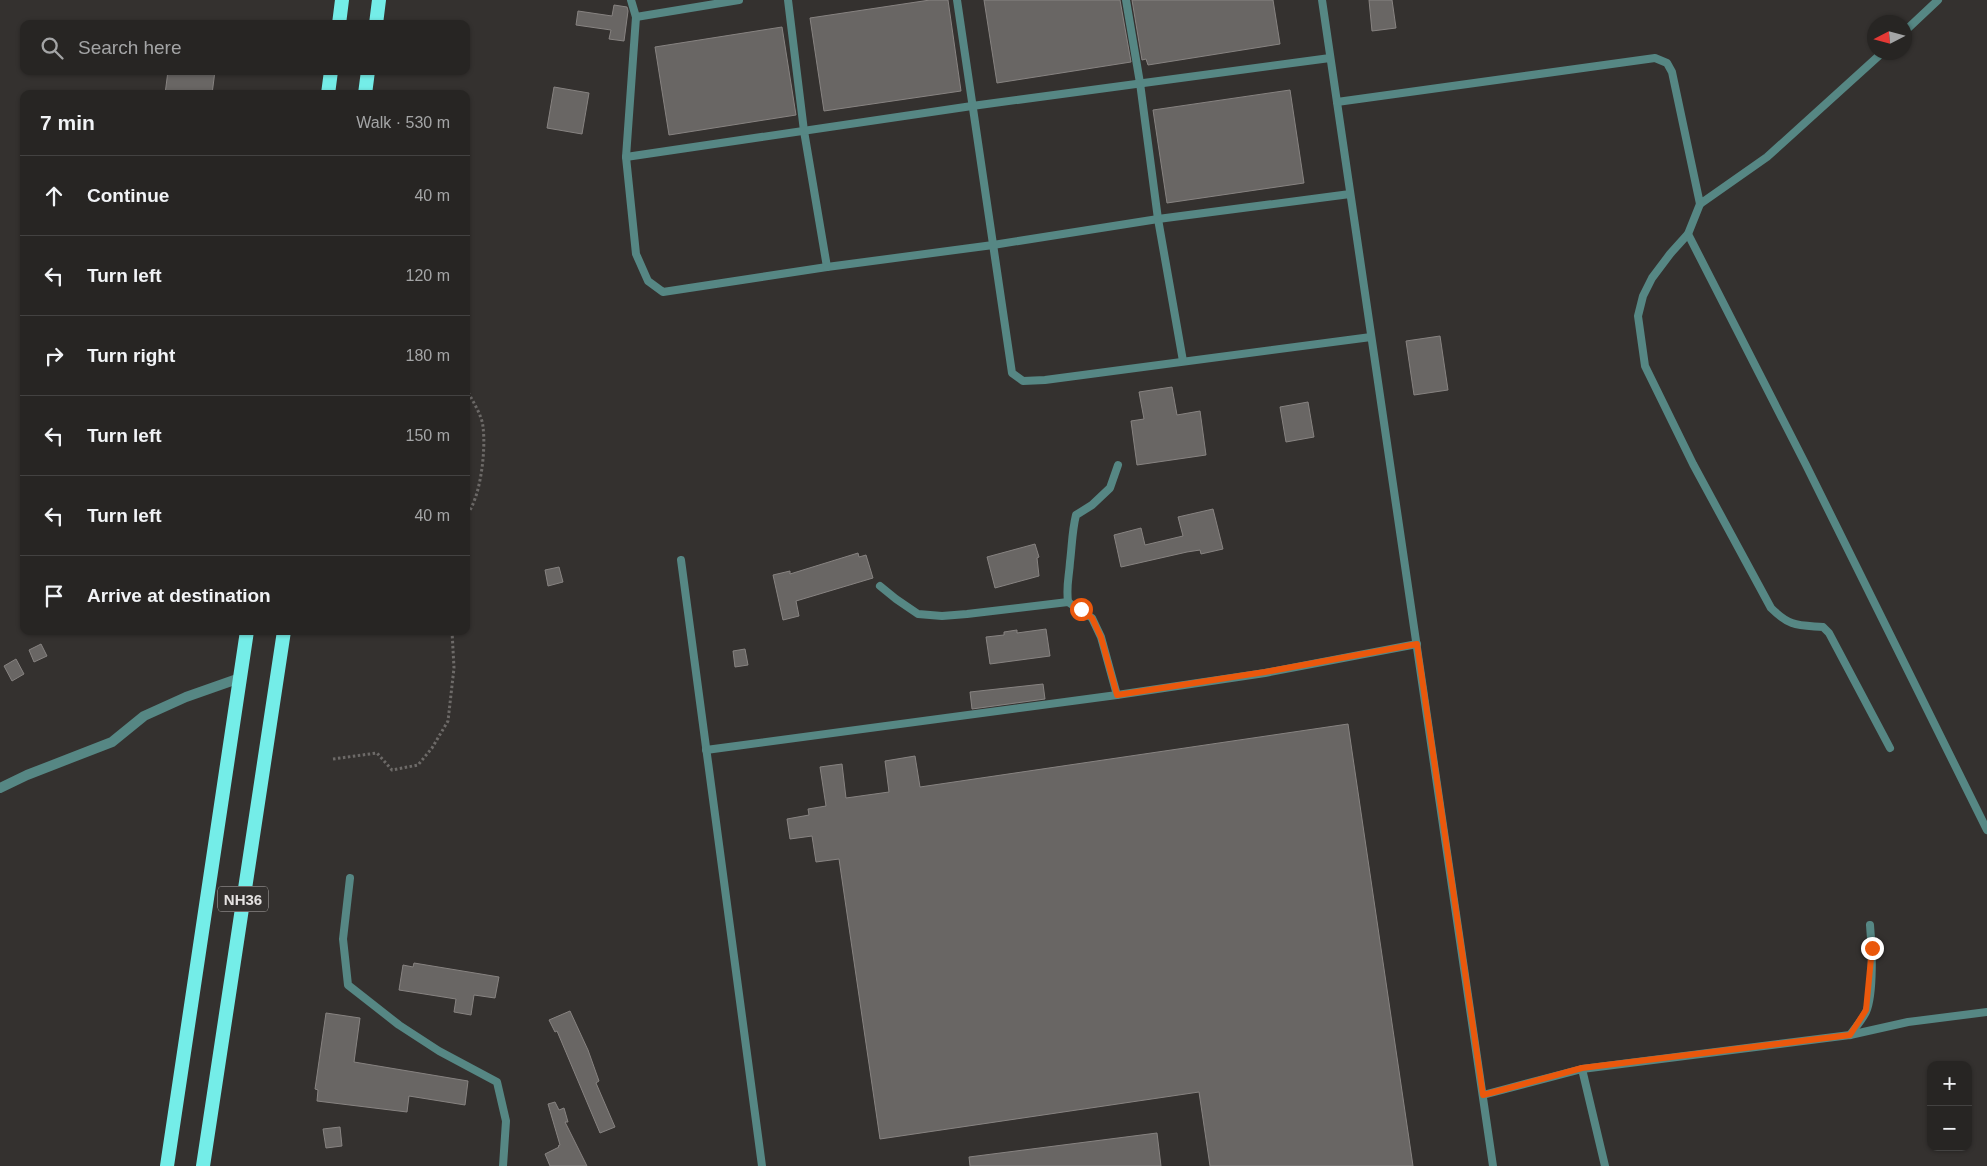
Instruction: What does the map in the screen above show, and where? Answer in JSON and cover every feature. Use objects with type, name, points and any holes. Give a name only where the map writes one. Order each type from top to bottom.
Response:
[{"type":"highway","points":[[339,20],[342,0]]},
{"type":"highway","points":[[376,20],[379,0]]},
{"type":"highway","points":[[329,90],[330,75]]},
{"type":"highway","points":[[366,90],[367,75]]},
{"type":"highway","name":"NH36","points":[[167,1166],[246,635]]},
{"type":"highway","name":"NH36","points":[[203,1166],[283,635]]},
{"type":"street","points":[[0,788],[27,775],[112,742],[144,716],[240,678]]},
{"type":"lane","points":[[631,0],[636,17],[626,157],[636,254],[648,281],[663,292],[827,267],[993,245],[1158,219],[1350,194]]},
{"type":"lane","points":[[636,17],[738,0]]},
{"type":"lane","points":[[788,0],[804,131],[827,267]]},
{"type":"lane","points":[[956,0],[1012,373],[1023,381],[1045,380],[1372,337]]},
{"type":"lane","points":[[1126,0],[1140,84],[1158,219],[1183,362]]},
{"type":"lane","points":[[1322,0],[1493,1166]]},
{"type":"lane","points":[[1912,24],[1938,0]]},
{"type":"lane","points":[[626,157],[972,106],[1330,58]]},
{"type":"lane","points":[[1337,102],[1655,58],[1667,63],[1672,72],[1700,204]]},
{"type":"lane","points":[[1874,60],[1767,157],[1700,204],[1688,234],[1661,266],[1643,296],[1638,316],[1645,366],[1693,464],[1771,608],[1784,621],[1800,626],[1824,627],[1829,633],[1890,748]]},
{"type":"lane","points":[[1688,234],[1987,830]]},
{"type":"lane","points":[[1068,602],[1066,584],[1070,564],[1072,532],[1076,515],[1110,488],[1118,465]]},
{"type":"lane","points":[[681,560],[762,1166]]},
{"type":"lane","points":[[880,586],[918,614],[942,616],[967,614],[1068,602],[1092,618],[1101,637],[1117,695]]},
{"type":"lane","points":[[706,750],[1117,695],[1265,672],[1417,644]]},
{"type":"lane","points":[[350,878],[343,939],[348,985],[399,1024],[439,1051],[497,1082],[506,1121],[503,1166]]},
{"type":"lane","points":[[1850,1035],[1866,1010],[1872,948],[1870,925]]},
{"type":"lane","points":[[1483,1095],[1582,1068],[1850,1035],[1908,1022],[1987,1012]]},
{"type":"lane","points":[[1582,1068],[1605,1166]]},
{"type":"path","points":[[470,397],[483,425],[482,475],[470,512]]},
{"type":"path","points":[[332,759],[377,753],[392,770],[418,765],[432,748],[448,721],[454,668],[452,635]]},
{"type":"building","points":[[930,0],[948,0],[961,91],[824,111],[810,18]]},
{"type":"building","points":[[984,0],[1120,0],[1131,62],[997,83]]},
{"type":"building","points":[[1132,0],[1273,0],[1280,44],[1148,65],[1146,59],[1142,60]]},
{"type":"building","points":[[1369,0],[1392,0],[1396,28],[1372,31]]},
{"type":"building","points":[[614,5],[627,7],[624,41],[609,39],[611,30],[576,25],[578,11],[612,16]]},
{"type":"building","points":[[782,27],[796,115],[669,135],[655,47]]},
{"type":"building","points":[[167,75],[214,75],[213,90],[166,90]]},
{"type":"building","points":[[554,87],[589,93],[582,134],[547,128]]},
{"type":"building","points":[[1290,90],[1304,183],[1167,203],[1153,110]]},
{"type":"building","points":[[1440,336],[1448,390],[1414,395],[1406,341]]},
{"type":"building","points":[[1172,387],[1177,415],[1200,411],[1206,455],[1137,465],[1131,421],[1144,419],[1139,392]]},
{"type":"building","points":[[1308,402],[1314,437],[1286,442],[1280,407]]},
{"type":"building","points":[[1213,509],[1223,549],[1201,554],[1200,550],[1187,552],[1121,567],[1114,535],[1141,528],[1145,545],[1183,536],[1178,517]]},
{"type":"building","points":[[1035,544],[1039,557],[1037,558],[1039,576],[995,588],[987,557]]},
{"type":"building","points":[[858,553],[859,557],[866,555],[873,578],[796,601],[799,616],[783,620],[773,575],[790,571],[790,574]]},
{"type":"building","points":[[559,567],[563,582],[548,586],[545,570]]},
{"type":"building","points":[[1046,629],[1050,656],[990,664],[986,637],[1004,635],[1004,632],[1017,630],[1017,633]]},
{"type":"building","points":[[41,644],[47,656],[34,662],[29,650]]},
{"type":"building","points":[[745,649],[748,665],[735,667],[733,651]]},
{"type":"building","points":[[16,659],[24,674],[12,681],[4,666]]},
{"type":"building","points":[[1043,684],[1045,699],[972,709],[970,692]]},
{"type":"building","points":[[1348,724],[1413,1166],[1210,1166],[1199,1092],[880,1139],[839,859],[816,862],[812,836],[790,839],[787,819],[809,815],[808,809],[826,806],[820,767],[842,764],[846,798],[889,792],[885,761],[915,756],[920,787]]},
{"type":"building","points":[[414,963],[499,977],[495,998],[474,995],[471,1015],[454,1012],[456,999],[399,990],[403,965],[413,967]]},
{"type":"building","points":[[570,1011],[588,1050],[599,1081],[596,1083],[615,1127],[600,1133],[557,1031],[555,1032],[549,1020]]},
{"type":"building","points":[[326,1013],[360,1018],[354,1062],[468,1081],[465,1105],[409,1096],[407,1112],[317,1101],[318,1090],[315,1089]]},
{"type":"building","points":[[555,1102],[559,1110],[564,1108],[568,1122],[565,1122],[587,1166],[550,1166],[545,1154],[560,1145],[548,1104]]},
{"type":"building","points":[[340,1127],[342,1146],[326,1148],[323,1129]]},
{"type":"building","points":[[1157,1133],[1161,1166],[970,1166],[969,1157]]},
{"type":"route","points":[[1081,609],[1092,618],[1101,637],[1117,695],[1265,672],[1417,644],[1483,1095],[1582,1068],[1850,1035],[1866,1010],[1871,974],[1872,948]]}]
